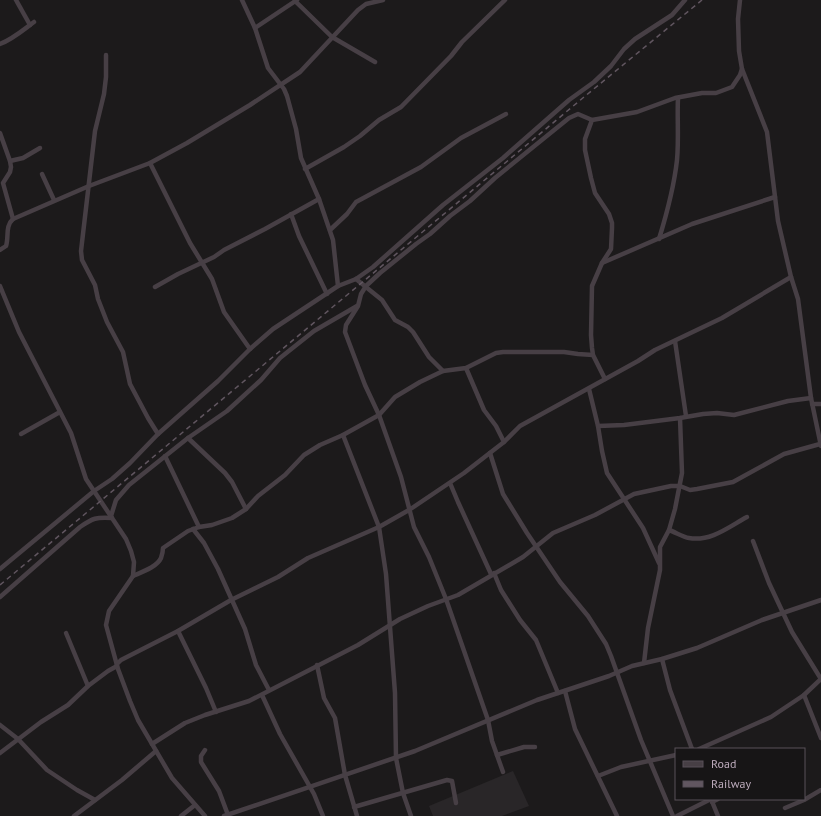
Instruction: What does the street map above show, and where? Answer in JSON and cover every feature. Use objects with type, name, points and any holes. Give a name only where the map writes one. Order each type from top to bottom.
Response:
[{"type":"street","points":[[0,44],[32,23],[16,0]]},
{"type":"street","points":[[242,0],[255,28],[268,68],[281,84],[287,96],[296,129],[301,158],[319,199],[330,230],[334,247],[338,286]]},
{"type":"street","points":[[0,250],[6,246],[8,227],[13,219],[54,200],[150,163],[210,129],[300,72],[358,10],[366,4],[383,0]]},
{"type":"street","points":[[306,169],[344,147],[379,120],[401,107],[451,56],[462,42],[505,0]]},
{"type":"street","points":[[0,569],[94,491],[112,479],[158,434],[218,382],[250,349],[273,329],[338,286],[356,279],[373,267],[443,205],[503,158],[569,100],[594,82],[611,66],[635,38],[672,15],[685,0]]},
{"type":"street","points":[[152,744],[185,723],[262,695],[317,665],[358,645],[400,619],[458,595],[523,557],[553,533],[595,515],[634,494],[680,486],[690,490],[697,490],[733,482],[784,454],[821,445],[811,398],[798,300],[778,221],[767,132],[742,69],[738,38],[740,0]]},
{"type":"street","points":[[255,28],[296,1],[332,37],[374,62]]},
{"type":"street","points":[[106,55],[106,77],[104,94],[95,131],[81,251],[82,260],[95,285],[101,306],[112,333],[123,352],[130,384],[158,434]]},
{"type":"street","points":[[503,772],[492,741],[488,720],[446,599],[429,557],[414,527],[401,477],[379,415],[365,385],[345,332],[346,325],[358,306],[366,286],[568,118],[578,114],[592,120],[637,112],[678,98],[702,93],[716,93],[732,86],[738,80],[742,69]]},
{"type":"street","points":[[659,239],[674,180],[677,146],[678,98]]},
{"type":"street","points":[[330,230],[347,214],[356,202],[421,166],[461,138],[506,114]]},
{"type":"street","points":[[592,120],[585,139],[585,150],[595,193],[609,214],[612,223],[611,249],[602,262],[591,292],[591,335],[594,355],[605,379]]},
{"type":"street","points":[[0,133],[10,161],[10,172],[2,180],[13,219]]},
{"type":"street","points":[[10,161],[22,158],[40,148]]},
{"type":"street","points":[[150,163],[190,243],[212,280],[224,312],[250,349]]},
{"type":"street","points":[[42,174],[54,200]]},
{"type":"street","points":[[602,262],[709,218],[775,198]]},
{"type":"street","points":[[155,287],[214,257],[224,250],[319,199]]},
{"type":"street","points":[[291,214],[299,236],[327,294]]},
{"type":"street","points":[[0,753],[18,738],[68,705],[88,686],[117,665],[121,660],[178,631],[231,600],[278,577],[308,558],[379,527],[409,510],[450,483],[490,453],[520,426],[655,350],[722,318],[791,277]]},
{"type":"street","points":[[356,279],[382,300],[395,320],[408,327],[413,332],[423,349],[443,371]]},
{"type":"street","points":[[0,286],[19,332],[71,433],[86,479],[126,539],[134,562],[134,576]]},
{"type":"street","points":[[112,517],[116,500],[129,485],[188,438],[227,411],[262,380],[280,358],[314,331],[358,306]]},
{"type":"street","points":[[675,341],[686,416]]},
{"type":"street","points":[[205,816],[172,778],[156,751],[138,720],[117,665],[107,630],[107,618],[109,611],[134,576],[147,570],[158,562],[161,558],[163,548],[193,529],[212,525],[232,518],[246,509],[258,496],[285,475],[304,456],[320,445],[379,415],[395,397],[420,382],[443,371],[466,368],[490,356],[503,352],[564,352],[594,355]]},
{"type":"street","points":[[466,368],[484,410],[496,426],[504,442]]},
{"type":"street","points":[[588,389],[608,473],[643,528],[661,565]]},
{"type":"street","points":[[598,426],[624,425],[717,413],[734,415],[788,400],[811,398]]},
{"type":"street","points":[[812,404],[821,404]]},
{"type":"street","points":[[21,434],[60,412]]},
{"type":"street","points":[[644,662],[648,628],[661,565],[660,547],[669,530],[682,474],[680,418]]},
{"type":"street","points":[[343,434],[379,527],[386,574],[389,626],[396,693],[396,758],[403,793],[411,816]]},
{"type":"street","points":[[188,438],[229,478],[246,509]]},
{"type":"street","points":[[490,453],[503,494],[560,582],[588,616],[606,644],[618,673],[631,715],[673,816]]},
{"type":"street","points":[[165,456],[199,527]]},
{"type":"street","points":[[450,483],[501,590],[520,620],[536,640],[558,693]]},
{"type":"street","points":[[0,597],[91,519],[112,517]]},
{"type":"street","points":[[669,530],[689,538],[703,537],[714,535],[748,517]]},
{"type":"street","points":[[193,529],[211,555],[245,629],[256,664],[269,690]]},
{"type":"street","points":[[701,748],[766,720],[804,695],[821,679],[792,632],[769,582],[753,541]]},
{"type":"street","points":[[205,750],[201,756],[201,762],[219,791],[226,815],[396,758],[537,700],[618,673],[644,662],[662,659],[703,646],[762,620],[821,600]]},
{"type":"street","points":[[178,631],[216,712]]},
{"type":"street","points":[[66,633],[88,686]]},
{"type":"street","points":[[662,659],[670,690],[692,748]]},
{"type":"street","points":[[317,665],[324,698],[335,718],[345,775],[357,816]]},
{"type":"street","points":[[565,691],[575,729],[617,816]]},
{"type":"street","points":[[262,695],[280,734],[310,787],[323,816]]},
{"type":"street","points":[[804,695],[820,732],[821,738]]},
{"type":"street","points":[[0,725],[18,738],[47,770],[95,800]]},
{"type":"street","points":[[497,755],[524,747],[535,747]]},
{"type":"street","points":[[74,816],[156,751]]},
{"type":"street","points":[[598,776],[621,767],[675,755]]},
{"type":"street","points":[[354,807],[442,781],[450,780],[456,803]]},
{"type":"street","points":[[805,799],[821,790]]},
{"type":"street","points":[[678,816],[711,800],[718,816]]},
{"type":"street","points":[[785,808],[804,800]]},
{"type":"street","points":[[180,816],[194,805]]},
{"type":"shaded area","points":[[513,771],[529,806],[502,816],[433,816],[429,806]]},
{"type":"railway","points":[[0,585],[702,0]]}]
